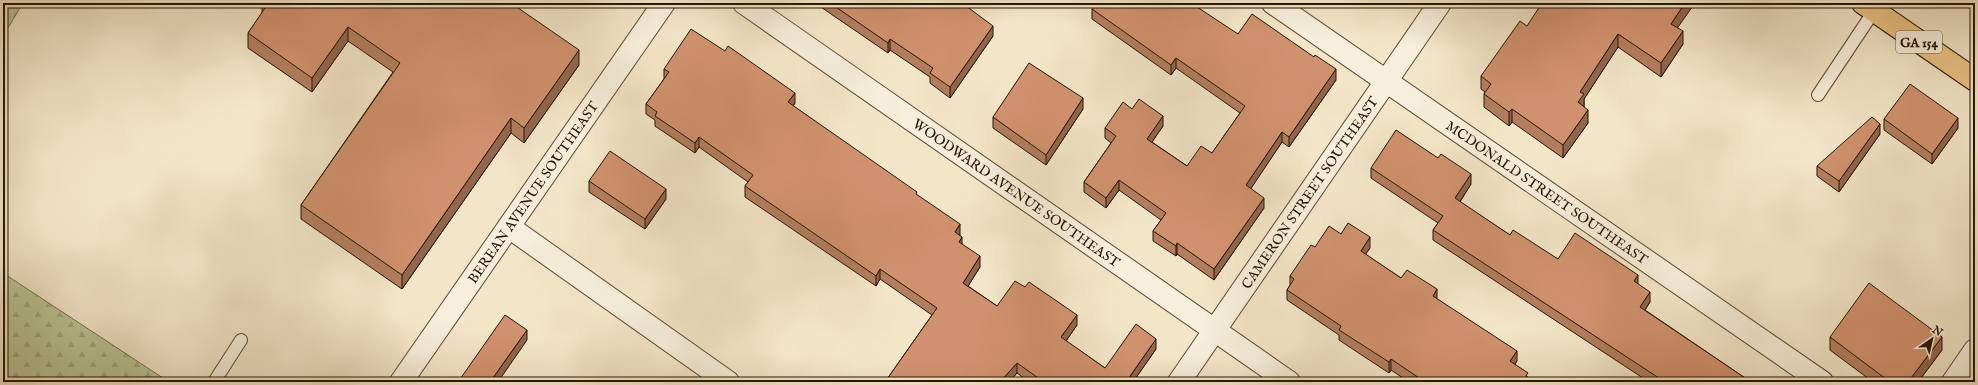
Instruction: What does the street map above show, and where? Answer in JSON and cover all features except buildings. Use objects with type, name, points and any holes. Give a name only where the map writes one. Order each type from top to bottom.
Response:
[{"type":"main road","name":"GA 154","points":[[1869,7],[1975,80]]},
{"type":"street","name":"BEREAN AVENUE SOUTHEAST","points":[[402,382],[664,3]]},
{"type":"street","name":"WOODWARD AVENUE SOUTHEAST","points":[[744,3],[1289,382]]},
{"type":"street","name":"MCDONALD STREET SOUTHEAST","points":[[1273,3],[1822,382]]},
{"type":"street","name":"CAMERON STREET SOUTHEAST","points":[[1179,382],[1440,3]]},
{"type":"street","points":[[509,227],[728,382]]},
{"type":"street","points":[[1953,382],[1975,350]]},
{"type":"lane","points":[[1818,95],[1869,7]]},
{"type":"lane","points":[[214,382],[241,340]]},
{"type":"green space","points":[[3,3],[23,3],[3,36]]},
{"type":"green space","points":[[3,273],[169,382],[11,382],[3,374]]}]
